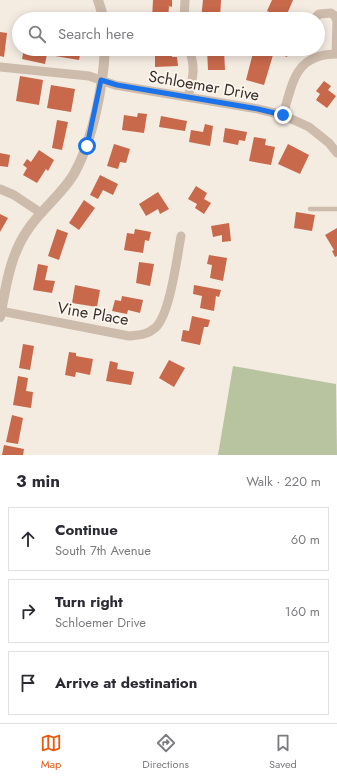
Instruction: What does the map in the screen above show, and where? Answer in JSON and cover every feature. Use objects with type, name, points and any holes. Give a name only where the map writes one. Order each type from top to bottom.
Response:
[{"type":"street","points":[[98,0],[102,12]]},
{"type":"street","points":[[184,12],[185,0]]},
{"type":"street","points":[[325,12],[335,16],[337,21],[336,54],[325,54]]},
{"type":"street","points":[[0,313],[12,260],[28,228],[74,174],[87,146],[101,80],[104,56]]},
{"type":"street","points":[[188,97],[193,80],[194,64],[191,56]]},
{"type":"street","points":[[283,115],[297,72],[312,59],[319,56]]},
{"type":"street","name":"Schloemer Drive","points":[[0,67],[89,76],[117,85],[283,115],[309,127],[328,143],[337,153]]},
{"type":"street","points":[[0,189],[14,195],[41,213]]},
{"type":"street","name":"Vine Place","points":[[0,313],[129,336],[144,334],[156,327],[165,312],[181,236]]},
{"type":"lane","points":[[310,209],[337,209]]},
{"type":"green space","points":[[233,366],[336,384],[337,455],[218,455]]},
{"type":"building","points":[[153,0],[172,0],[172,7],[169,6],[169,12],[152,12]]},
{"type":"building","points":[[203,0],[221,0],[220,12],[202,12]]},
{"type":"building","points":[[272,0],[293,0],[288,12],[267,11]]},
{"type":"building","points":[[0,32],[7,33],[4,57],[0,56]]},
{"type":"building","points":[[23,56],[47,56],[45,64],[22,59]]},
{"type":"building","points":[[55,56],[80,56],[79,60]]},
{"type":"building","points":[[155,56],[177,57],[178,66],[155,67]]},
{"type":"building","points":[[207,56],[224,56],[225,70],[208,70]]},
{"type":"building","points":[[252,56],[273,56],[264,85],[246,80]]},
{"type":"building","points":[[20,76],[43,80],[39,105],[16,101]]},
{"type":"building","points":[[324,81],[331,86],[328,90],[336,96],[327,108],[316,100],[320,94],[316,91]]},
{"type":"building","points":[[51,85],[75,89],[71,112],[47,108]]},
{"type":"building","points":[[138,113],[147,114],[144,133],[122,130],[124,115],[137,117]]},
{"type":"building","points":[[161,116],[187,121],[185,131],[159,127]]},
{"type":"building","points":[[57,120],[68,122],[62,150],[52,148]]},
{"type":"building","points":[[205,124],[213,126],[210,146],[189,142],[191,130],[203,132]]},
{"type":"building","points":[[225,128],[247,132],[245,141],[239,140],[238,145],[223,142]]},
{"type":"building","points":[[254,137],[266,139],[265,145],[275,147],[271,165],[249,161]]},
{"type":"building","points":[[114,144],[130,149],[126,163],[120,162],[118,169],[107,166]]},
{"type":"building","points":[[288,144],[309,155],[300,174],[278,164]]},
{"type":"building","points":[[39,150],[54,160],[48,171],[46,169],[37,183],[23,175],[27,168],[23,165],[27,159],[31,162]]},
{"type":"building","points":[[0,153],[10,155],[8,167],[0,166]]},
{"type":"building","points":[[100,175],[118,184],[113,195],[103,190],[98,199],[90,195]]},
{"type":"building","points":[[196,186],[207,193],[204,199],[211,203],[204,214],[195,208],[197,204],[188,199]]},
{"type":"building","points":[[158,192],[169,209],[160,214],[158,209],[146,216],[139,204]]},
{"type":"building","points":[[84,200],[95,208],[79,230],[69,223]]},
{"type":"building","points":[[296,212],[315,215],[312,231],[294,228]]},
{"type":"building","points":[[0,214],[8,218],[0,232]]},
{"type":"building","points":[[229,223],[231,241],[222,242],[222,235],[213,237],[211,226]]},
{"type":"building","points":[[337,228],[337,256],[335,257],[332,251],[334,250],[325,235]]},
{"type":"building","points":[[57,229],[68,233],[59,260],[48,256]]},
{"type":"building","points":[[135,229],[151,232],[149,241],[145,240],[143,253],[124,250],[127,233],[134,234]]},
{"type":"building","points":[[209,255],[227,258],[223,281],[210,278],[212,265],[207,264]]},
{"type":"building","points":[[139,262],[154,264],[150,286],[136,283]]},
{"type":"building","points":[[38,264],[48,266],[45,280],[55,281],[52,293],[33,290]]},
{"type":"building","points":[[75,285],[100,290],[97,307],[72,303]]},
{"type":"building","points":[[194,285],[221,290],[219,297],[216,296],[214,311],[200,308],[202,296],[193,294]]},
{"type":"building","points":[[122,296],[143,300],[140,313],[128,310],[127,314],[112,311],[115,300],[121,301]]},
{"type":"building","points":[[192,316],[210,320],[208,327],[204,327],[200,345],[181,341],[183,330],[189,331]]},
{"type":"building","points":[[23,344],[34,346],[30,370],[19,368]]},
{"type":"building","points":[[69,352],[76,353],[76,356],[93,359],[90,375],[76,372],[75,377],[65,375]]},
{"type":"building","points":[[169,360],[185,368],[174,387],[159,378]]},
{"type":"building","points":[[110,361],[118,363],[117,369],[134,372],[131,385],[106,381]]},
{"type":"building","points":[[18,376],[28,378],[26,391],[33,392],[31,408],[13,405]]},
{"type":"building","points":[[12,415],[23,418],[18,444],[6,442]]},
{"type":"building","points":[[4,445],[24,449],[23,455],[2,455]]},
{"type":"route","points":[[87,146],[101,80],[117,85],[258,109],[283,115]]}]
